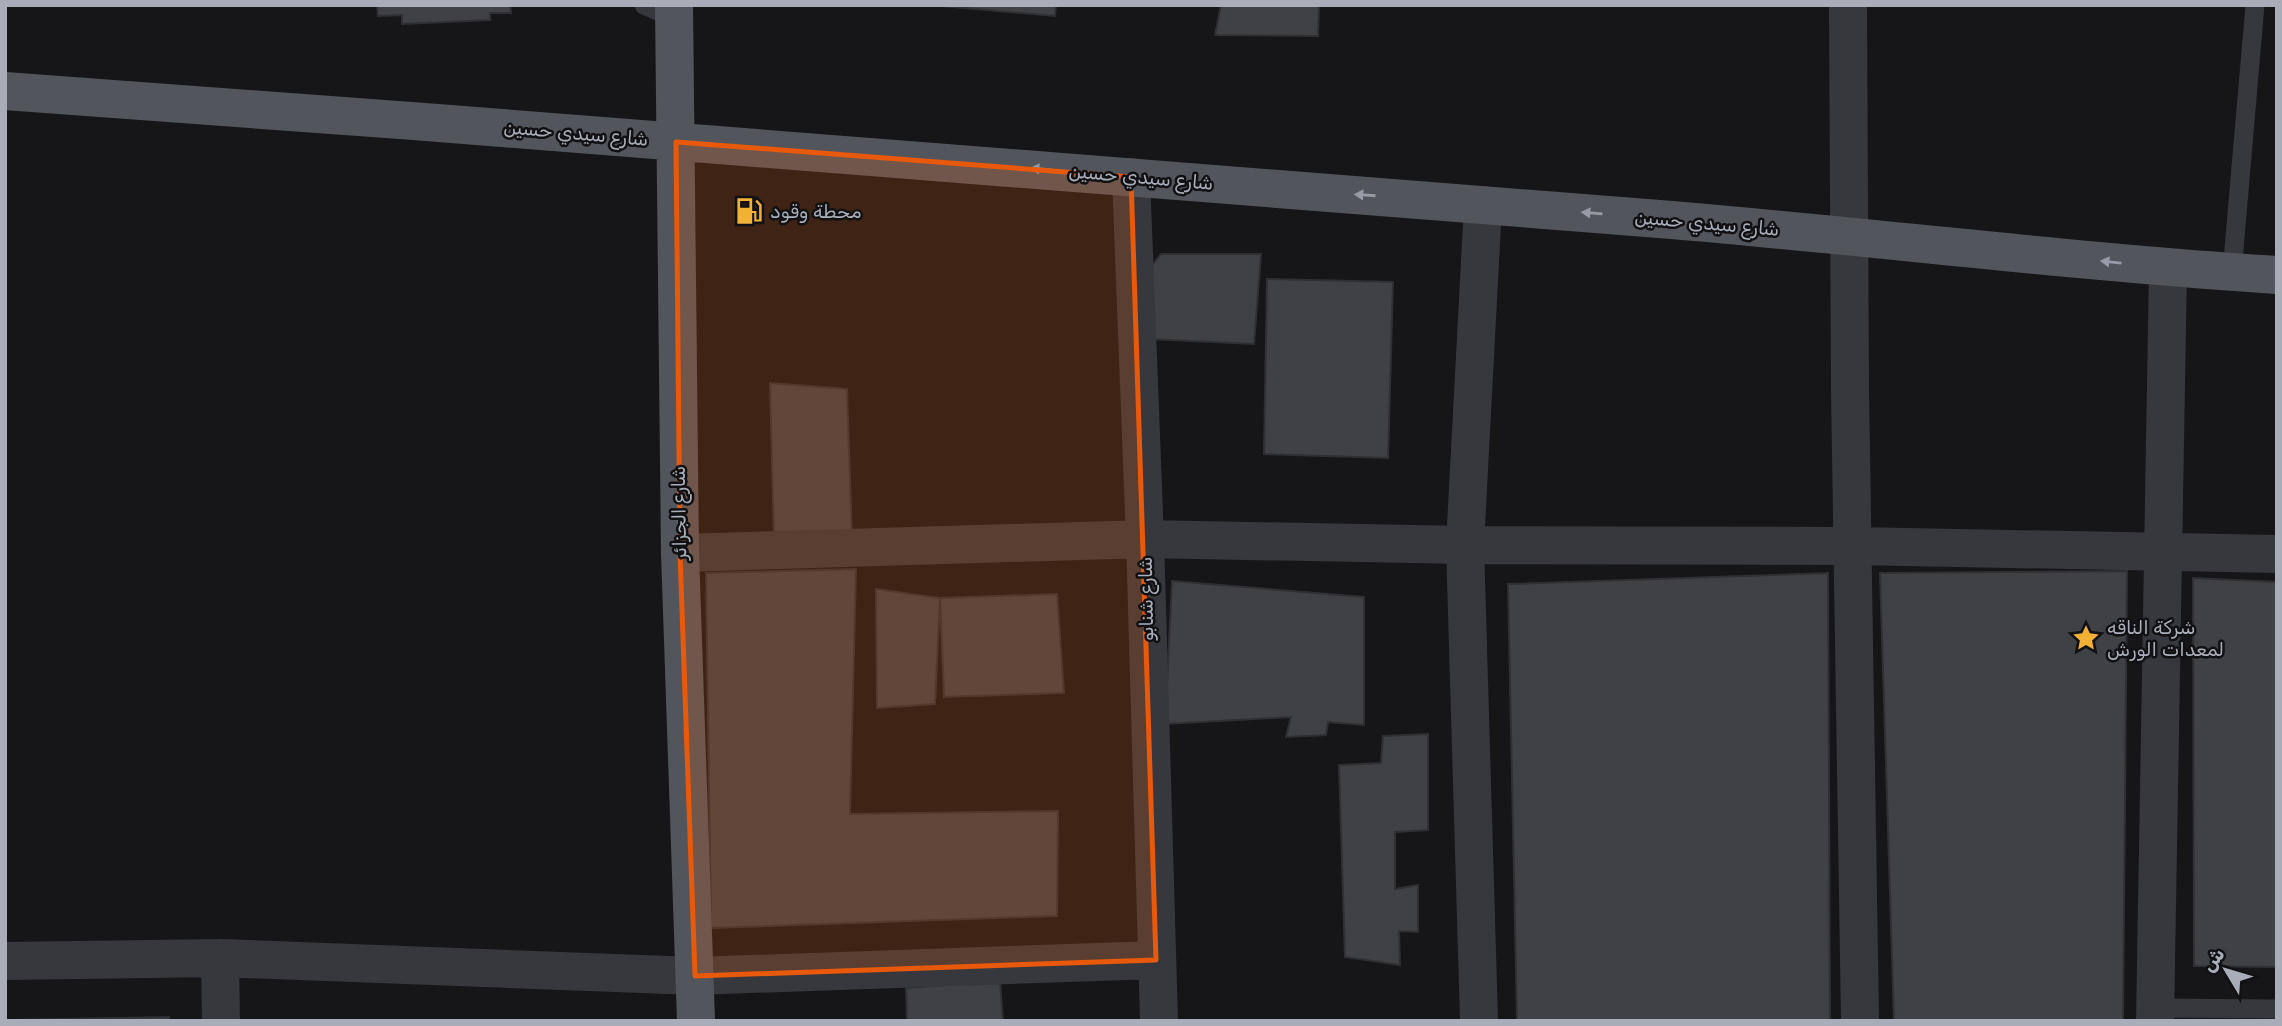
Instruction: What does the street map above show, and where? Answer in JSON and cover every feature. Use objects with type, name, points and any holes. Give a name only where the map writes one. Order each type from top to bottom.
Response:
[{"type":"main road","name":"شارع الجزائر","points":[[664,10],[676,142],[680,553],[696,1021]]},
{"type":"main road","name":"شارع سيدي حسين","points":[[5,91],[821,151],[1848,234],[2168,268],[2277,275]]},
{"type":"street","points":[[1848,5],[1848,234],[1860,1021]]},
{"type":"street","name":"شارع شنابو","points":[[1131,177],[1159,1021]]},
{"type":"street","points":[[1479,1021],[1465,545],[1483,205]]},
{"type":"street","points":[[2155,1014],[2168,268]]},
{"type":"street","points":[[680,553],[1145,539],[1465,545],[2164,550],[2277,554]]},
{"type":"street","points":[[5,961],[220,958],[695,976],[1156,960]]},
{"type":"street","points":[[220,958],[220,1021]]},
{"type":"lane","points":[[2232,272],[2255,5]]},
{"type":"lane","points":[[2155,1014],[2277,1009]]},
{"type":"highlighted area","points":[[676,142],[1131,177],[1156,960],[695,976],[680,553]]},
{"type":"building","points":[[377,5],[510,5],[511,13],[490,13],[490,20],[402,24],[402,15],[378,16]]},
{"type":"building","points":[[942,5],[1056,5],[1055,16]]},
{"type":"building","points":[[1221,5],[1319,5],[1318,36],[1215,35]]},
{"type":"building","points":[[1161,254],[1261,254],[1254,344],[1149,339],[1147,272]]},
{"type":"building","points":[[1267,279],[1393,282],[1388,458],[1264,454]]},
{"type":"building","points":[[770,383],[847,389],[852,539],[774,542]]},
{"type":"building","points":[[856,569],[850,814],[1058,811],[1057,916],[711,928],[706,573]]},
{"type":"building","points":[[2127,571],[2123,1021],[1894,1021],[1880,573]]},
{"type":"building","points":[[1828,573],[1830,1021],[1517,1021],[1508,584]]},
{"type":"building","points":[[2193,578],[2277,582],[2277,967],[2194,966]]},
{"type":"building","points":[[1172,581],[1364,597],[1364,725],[1328,722],[1326,735],[1286,737],[1291,717],[1165,724]]},
{"type":"building","points":[[876,589],[940,598],[935,704],[877,708]]},
{"type":"building","points":[[1057,594],[1064,693],[944,697],[940,598]]},
{"type":"building","points":[[1428,734],[1428,830],[1395,832],[1395,889],[1418,885],[1418,932],[1399,931],[1400,965],[1345,957],[1339,765],[1381,763],[1383,736]]},
{"type":"building","points":[[1000,981],[1003,1021],[907,1021],[906,988]]},
{"type":"building","points":[[169,1017],[169,1021],[5,1021],[5,1020]]},
{"type":"place","name":"محطة وقود","points":[[749,211]]},
{"type":"place","name":"شركة الناقه لمعدات الورش","points":[[2086,638]]}]
